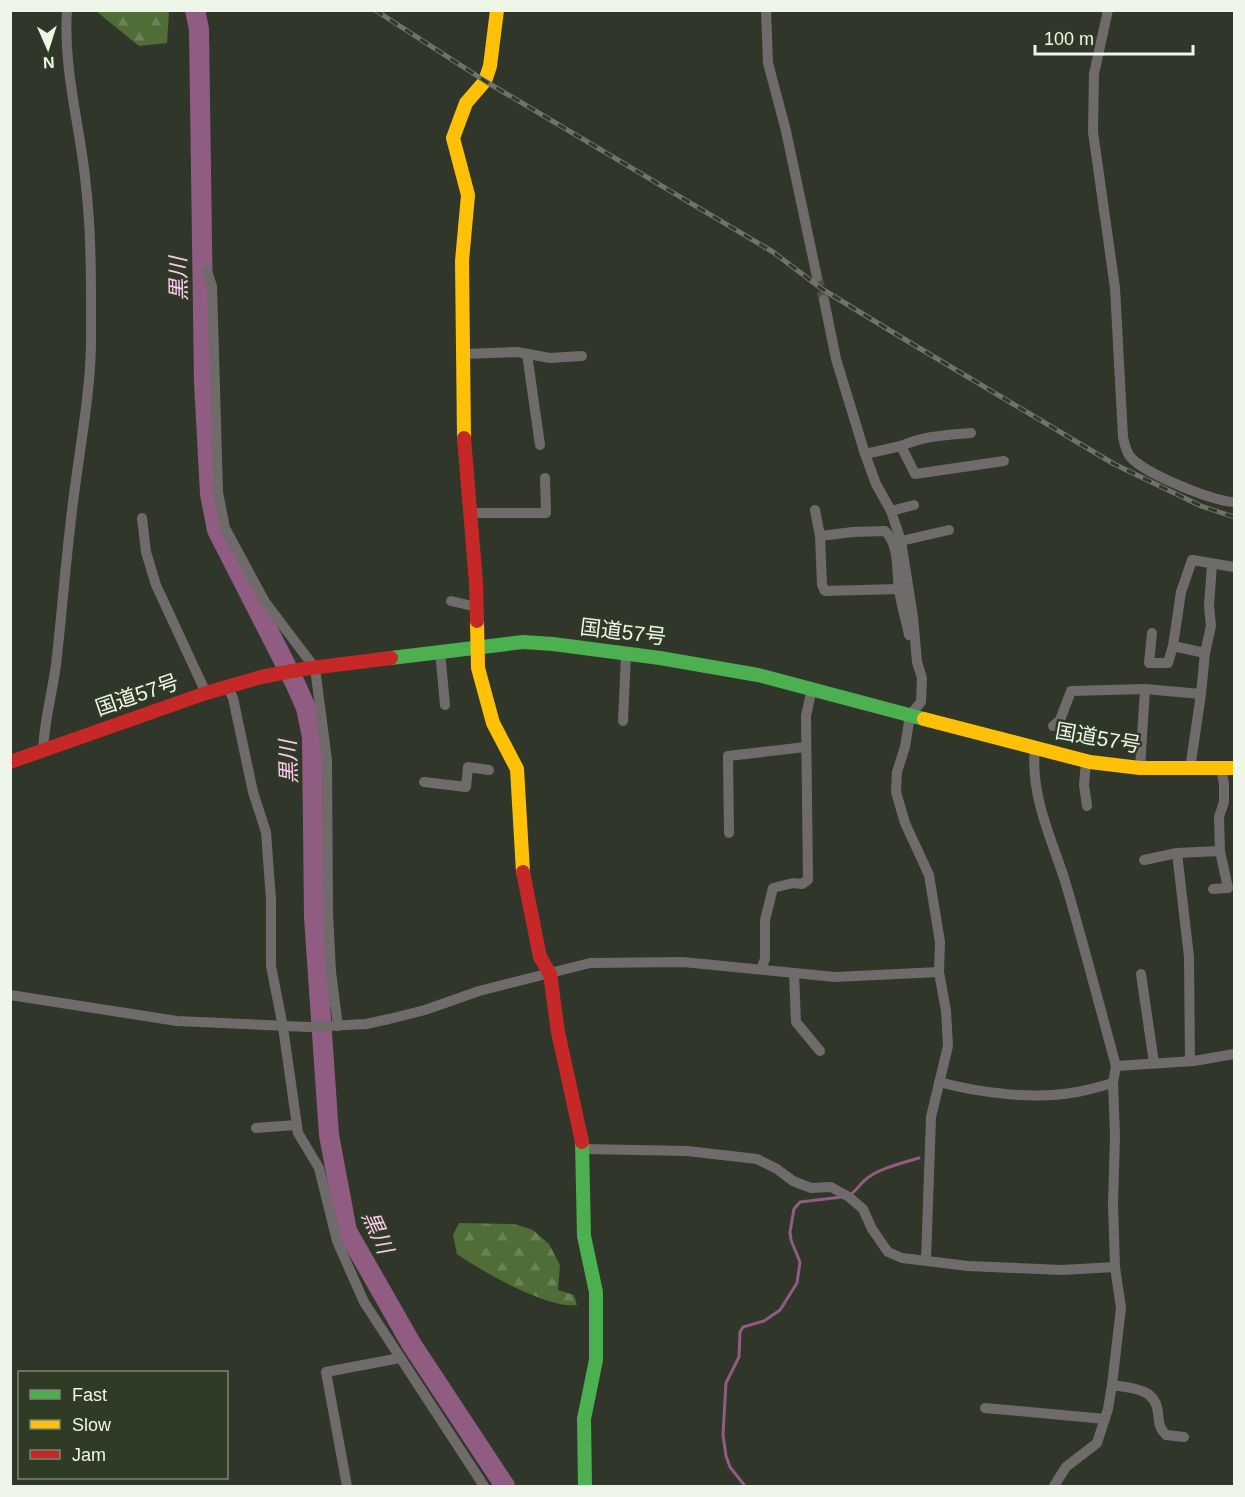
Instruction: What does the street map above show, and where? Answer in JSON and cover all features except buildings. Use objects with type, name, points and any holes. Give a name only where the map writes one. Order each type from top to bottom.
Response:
[{"type":"main road","points":[[496,10],[490,66],[486,81],[466,103],[453,138],[468,195],[462,261],[464,445],[477,607],[478,668],[493,723],[517,769],[522,868],[540,957],[550,974],[558,1032],[584,1149],[584,1236],[596,1292],[596,1360],[584,1419],[585,1486]]},
{"type":"main road","name":"国道57号","points":[[10,762],[206,693],[273,674],[478,647],[531,643],[691,662],[812,688],[1086,761],[1140,768],[1228,768]]},
{"type":"street","points":[[43,750],[43,730],[56,665],[75,482],[88,395],[91,346],[91,226],[68,66],[67,10]]},
{"type":"street","points":[[766,10],[768,63],[786,131],[817,278]]},
{"type":"street","points":[[1108,10],[1094,74],[1093,132],[1115,288],[1122,437],[1129,455],[1142,468],[1186,487],[1227,502],[1234,502]]},
{"type":"street","points":[[207,271],[212,286],[218,492],[225,528],[265,602],[309,669],[327,760],[328,914],[331,972],[338,1026]]},
{"type":"street","points":[[824,300],[836,359],[865,454],[876,484],[891,511],[901,541],[913,617],[917,662]]},
{"type":"street","points":[[464,354],[526,354],[550,358],[582,356]]},
{"type":"street","points":[[526,354],[540,445]]},
{"type":"street","points":[[865,454],[928,437],[971,433]]},
{"type":"street","points":[[901,446],[915,474],[1004,460]]},
{"type":"street","points":[[470,513],[546,513],[545,478]]},
{"type":"street","points":[[891,511],[914,505]]},
{"type":"street","points":[[814,510],[820,536],[822,585],[825,591],[899,589]]},
{"type":"street","points":[[142,518],[146,552],[156,585],[206,693]]},
{"type":"street","points":[[901,541],[950,530]]},
{"type":"street","points":[[820,536],[885,531],[893,539],[899,589],[922,678],[921,702],[910,715],[897,772],[896,792],[905,823],[929,875],[940,942],[939,972],[946,1011],[948,1046],[931,1117],[926,1260]]},
{"type":"street","points":[[1152,633],[1149,663],[1168,663],[1173,646],[1181,592],[1192,560],[1234,567]]},
{"type":"street","points":[[1190,769],[1205,653],[1211,626],[1209,606],[1212,564]]},
{"type":"street","points":[[451,601],[477,607]]},
{"type":"street","points":[[1173,646],[1205,653]]},
{"type":"street","points":[[440,652],[445,705]]},
{"type":"street","points":[[623,721],[626,654]]},
{"type":"street","points":[[227,686],[233,698],[251,783],[266,832],[271,900],[271,966],[283,1027],[297,1133],[319,1168],[337,1241],[360,1292],[400,1358],[484,1486]]},
{"type":"street","points":[[761,969],[765,959],[765,920],[773,888],[793,883],[802,884],[808,880],[806,716],[812,688]]},
{"type":"street","points":[[1053,726],[1060,720],[1071,691],[1144,689],[1201,694]]},
{"type":"street","points":[[1140,768],[1144,689]]},
{"type":"street","points":[[729,833],[728,756],[806,747]]},
{"type":"street","points":[[1035,748],[1034,777],[1041,809],[1065,880],[1116,1066],[1113,1083],[1115,1136],[1113,1203],[1115,1267],[1121,1308],[1112,1385],[1105,1419],[1096,1443],[1066,1467],[1054,1486]]},
{"type":"street","points":[[1086,761],[1084,785],[1087,806]]},
{"type":"street","points":[[424,782],[466,787],[468,767],[489,770]]},
{"type":"street","points":[[1213,889],[1228,888],[1220,851],[1219,818],[1224,802],[1224,784],[1228,768]]},
{"type":"street","points":[[1144,861],[1178,853],[1220,851]]},
{"type":"street","points":[[1178,853],[1189,957],[1190,1061]]},
{"type":"street","points":[[10,996],[177,1021],[308,1027],[338,1026],[389,1019],[479,992],[590,963],[633,961],[683,963],[835,977],[939,972]]},
{"type":"street","points":[[794,973],[796,1022],[820,1051]]},
{"type":"street","points":[[1141,974],[1154,1063]]},
{"type":"street","points":[[1116,1066],[1190,1061],[1234,1054]]},
{"type":"street","points":[[939,1082],[969,1090],[1000,1094],[1053,1095],[1076,1093],[1113,1083]]},
{"type":"street","points":[[262,1131],[297,1125]]},
{"type":"street","points":[[584,1149],[687,1151],[757,1159],[794,1181],[811,1188],[831,1187],[849,1197],[863,1209],[872,1229],[888,1252],[902,1258],[968,1266],[1062,1270],[1115,1267]]},
{"type":"street","points":[[347,1486],[326,1372],[400,1358]]},
{"type":"street","points":[[1112,1385],[1143,1390],[1152,1396],[1158,1407],[1160,1428],[1166,1435],[1184,1437]]},
{"type":"street","points":[[985,1408],[1105,1419]]},
{"type":"green space","points":[[96,11],[169,11],[167,43],[139,46]]},
{"type":"green space","points":[[459,1223],[514,1224],[533,1230],[549,1244],[560,1265],[558,1290],[574,1295],[577,1305],[565,1305],[533,1295],[498,1279],[457,1254],[453,1235]]},
{"type":"waterway","name":"黒川","points":[[195,10],[199,29],[204,382],[210,494],[217,530],[295,683],[306,708],[312,737],[314,917],[329,1135],[347,1231],[412,1345],[505,1486]]},
{"type":"waterway","points":[[851,1194],[876,1173],[919,1158]]},
{"type":"waterway","points":[[745,1486],[730,1467],[723,1435],[726,1383],[739,1357],[740,1332],[743,1327],[764,1321],[780,1310],[797,1283],[800,1262],[790,1232],[794,1209],[800,1202],[842,1197]]},
{"type":"tunnel","points":[[817,277],[824,300]]},
{"type":"railway","points":[[375,10],[485,81],[773,252],[822,289],[1114,464],[1201,506],[1234,517]]},
{"type":"traffic: fast","points":[[391,658],[523,642],[553,644],[660,658],[758,675],[924,719]]},
{"type":"traffic: fast","points":[[582,1142],[584,1236],[596,1292],[596,1360],[584,1419],[585,1486]]},
{"type":"traffic: slow","points":[[464,438],[462,261],[468,195],[453,138],[466,103],[485,81],[490,66],[497,10]]},
{"type":"traffic: slow","points":[[477,621],[478,668],[493,723],[517,769],[523,872]]},
{"type":"traffic: slow","points":[[924,719],[1090,762],[1140,768],[1234,768]]},
{"type":"traffic: jam","points":[[464,438],[477,621]]},
{"type":"traffic: jam","points":[[10,762],[206,693],[261,677],[303,669],[391,658]]},
{"type":"traffic: jam","points":[[523,872],[540,957],[550,974],[558,1032],[582,1142]]}]
